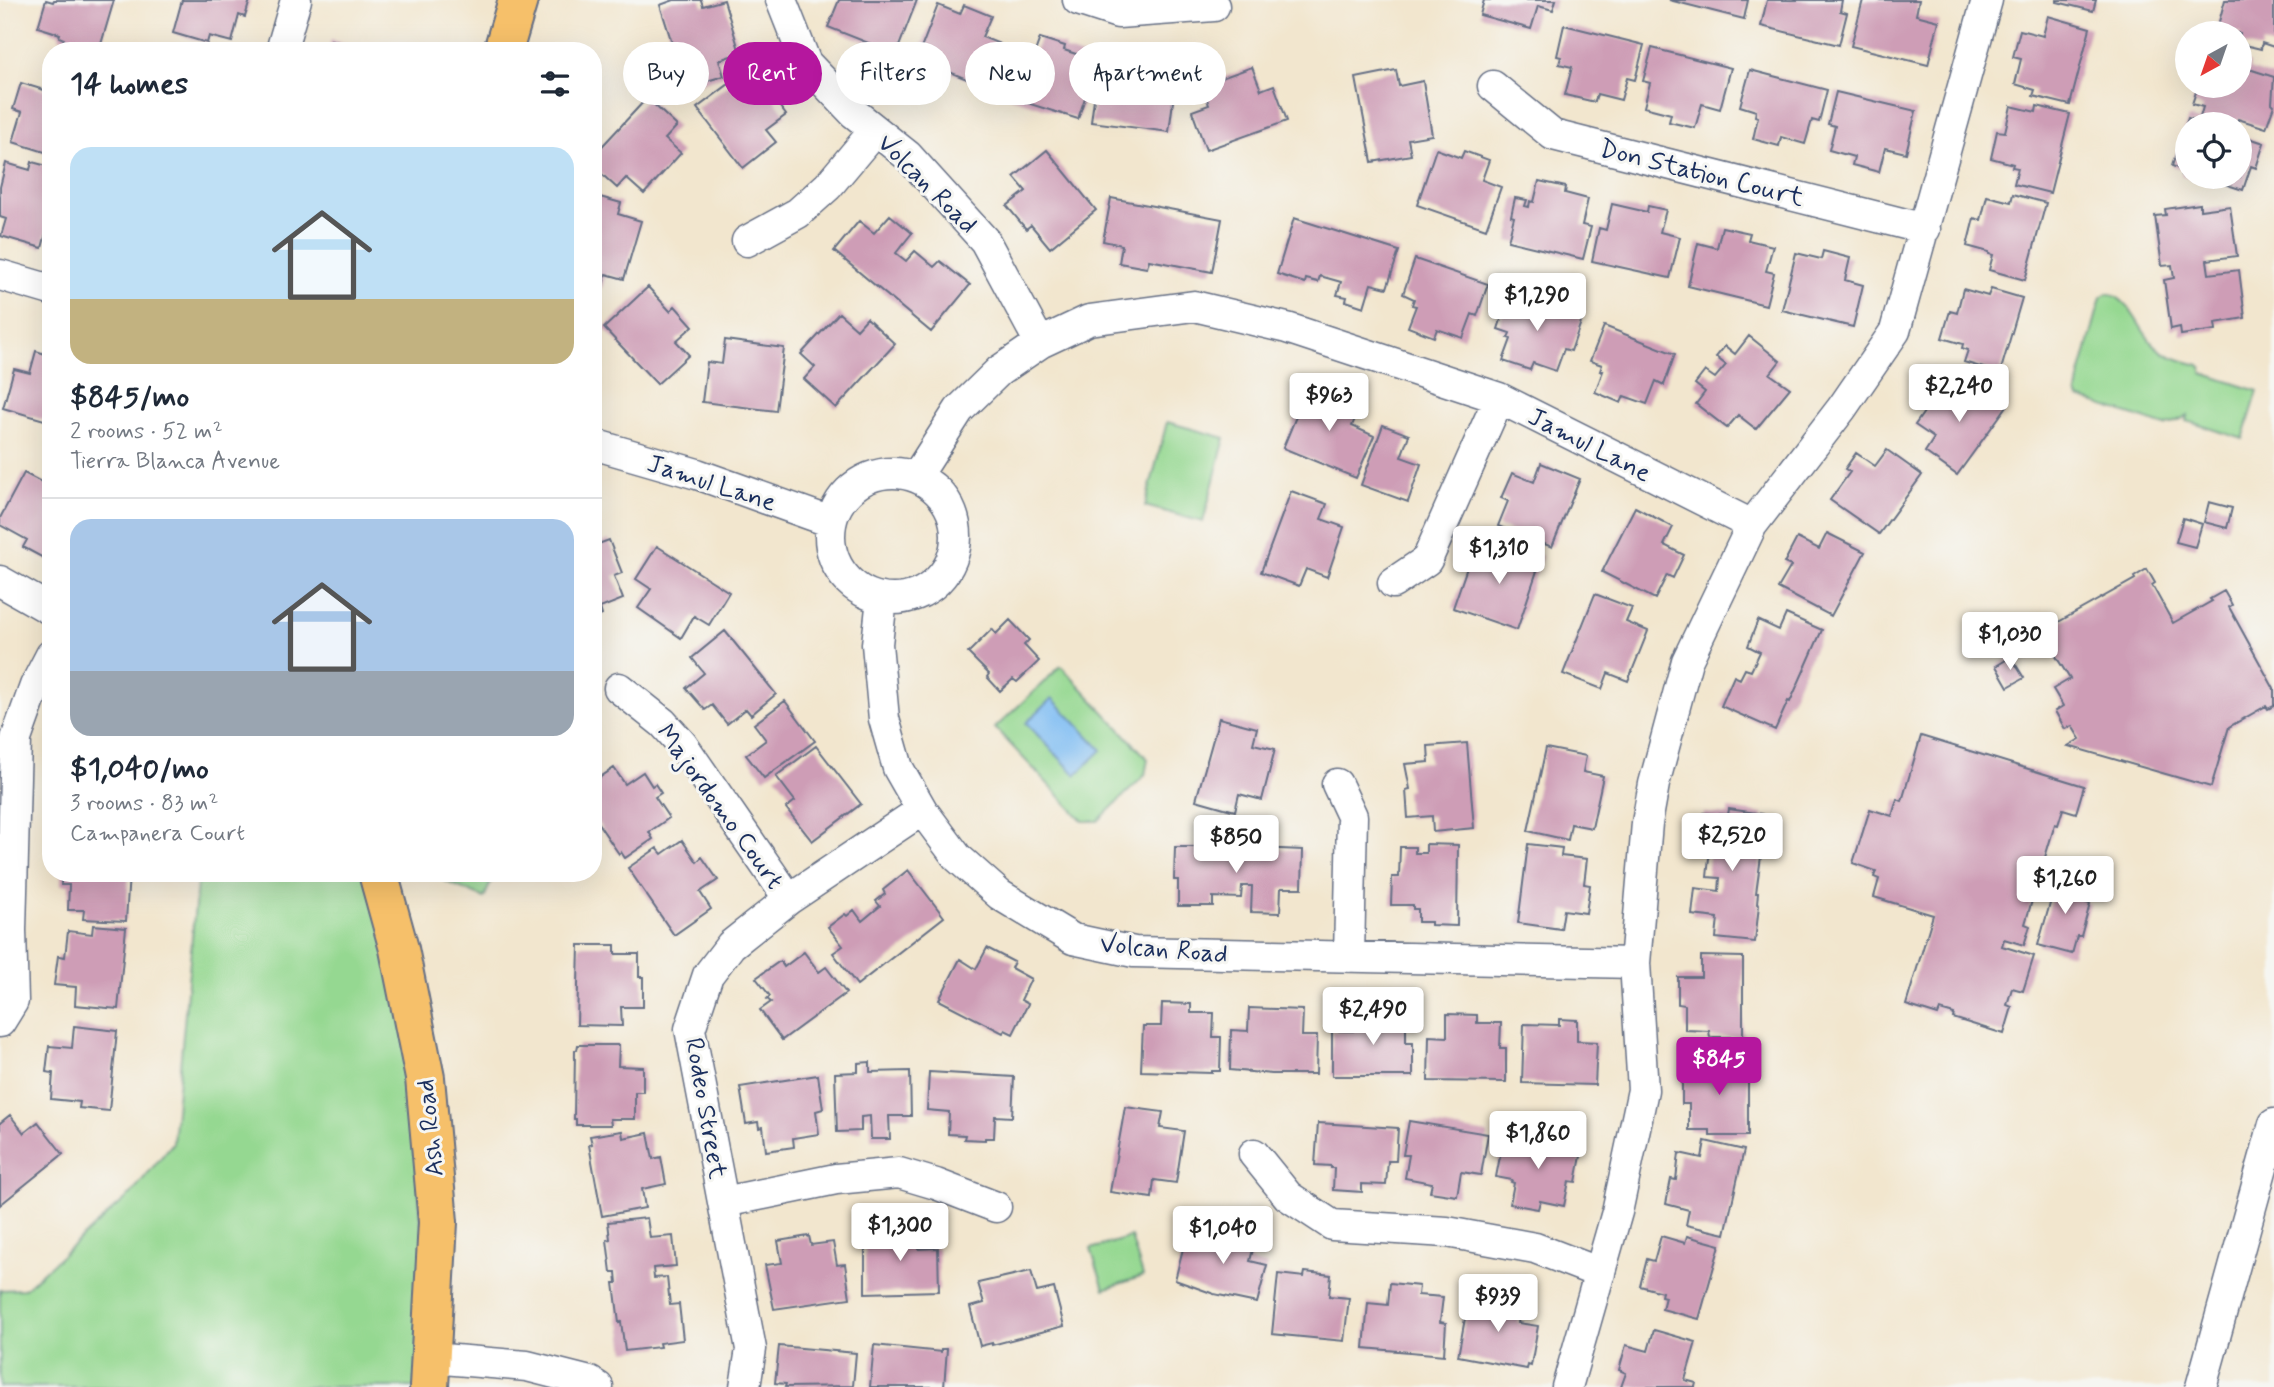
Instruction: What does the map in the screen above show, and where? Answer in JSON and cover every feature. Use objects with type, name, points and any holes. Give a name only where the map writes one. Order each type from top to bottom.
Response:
[{"type":"main road","points":[[506,42],[519,0]]},
{"type":"main road","name":"Ash Road","points":[[380,882],[399,949],[425,1078],[438,1222],[430,1372]]},
{"type":"street","points":[[284,42],[296,0]]},
{"type":"street","name":"Volcan Road","points":[[781,0],[806,63],[854,113],[908,156],[985,242],[1040,342]]},
{"type":"street","points":[[1078,0],[1118,13],[1214,5]]},
{"type":"street","points":[[1567,1387],[1617,1212],[1643,1090],[1635,963],[1647,823],[1654,784],[1687,661],[1752,525],[1842,408],[1895,331],[1987,0]]},
{"type":"street","name":"Don Station Court","points":[[1493,86],[1553,135],[1925,229]]},
{"type":"street","points":[[747,241],[798,213],[828,186],[875,130]]},
{"type":"street","points":[[0,275],[42,287]]},
{"type":"street","name":"Jamul Lane","points":[[916,477],[960,410],[999,370],[1040,342],[1089,320],[1194,306],[1287,328],[1499,398],[1752,525]]},
{"type":"street","points":[[1393,583],[1427,560],[1499,398]]},
{"type":"street","name":"Jamul Lane","points":[[602,447],[697,474],[831,522]]},
{"type":"street","points":[[895,472],[916,477],[934,487],[948,503],[956,523],[957,543],[951,563],[939,580],[923,593],[903,599],[882,598],[863,592],[847,579],[835,562],[830,543],[831,522],[839,502],[854,485],[873,475],[895,472]]},
{"type":"street","points":[[0,581],[42,605]]},
{"type":"street","name":"Volcan Road","points":[[882,598],[877,644],[884,719],[898,768],[922,810],[957,857],[1000,895],[1073,939],[1134,952],[1635,963]]},
{"type":"street","points":[[0,1022],[13,1001],[11,930],[16,739],[42,672]]},
{"type":"street","name":"Majordomo Court","points":[[619,688],[663,723],[682,744],[789,899]]},
{"type":"street","points":[[1337,785],[1352,816],[1349,957]]},
{"type":"street","name":"Rodeo Street","points":[[745,1387],[751,1349],[691,1029],[708,975],[731,945],[789,899],[922,810]]},
{"type":"street","points":[[2201,1387],[2264,1198],[2274,1124]]},
{"type":"street","points":[[1254,1154],[1288,1196],[1332,1226],[1447,1232],[1535,1248],[1600,1273]]},
{"type":"street","points":[[724,1202],[836,1179],[900,1174],[936,1184],[996,1207]]},
{"type":"street","points":[[430,1372],[527,1366],[590,1382],[598,1387]]},
{"type":"green space","points":[[2107,293],[2122,301],[2149,339],[2164,353],[2199,365],[2202,373],[2258,391],[2243,439],[2187,421],[2188,416],[2165,426],[2079,398],[2079,380],[2101,297]]},
{"type":"green space","points":[[1167,422],[1225,438],[1203,522],[1145,506]]},
{"type":"green space","points":[[1061,666],[1148,759],[1145,775],[1098,821],[1083,821],[995,728]]},
{"type":"green space","points":[[197,882],[380,882],[399,949],[435,1387],[0,1387],[0,1290],[24,1289],[130,1195],[173,1143]]},
{"type":"green space","points":[[447,882],[491,882],[484,898]]},
{"type":"green space","points":[[1131,1237],[1143,1276],[1104,1289],[1091,1249]]},
{"type":"water","points":[[1052,698],[1102,750],[1076,775],[1026,723]]},
{"type":"building","points":[[46,0],[114,0],[102,42],[63,42],[60,34],[38,27]]},
{"type":"building","points":[[182,0],[250,0],[245,17],[239,15],[232,42],[209,36],[207,42],[204,42],[173,33]]},
{"type":"building","points":[[674,0],[701,0],[703,6],[724,0],[737,42],[723,42],[723,59],[719,60],[723,76],[709,80],[709,42],[672,42],[660,5]]},
{"type":"building","points":[[839,0],[917,0],[901,42],[866,42],[828,27]]},
{"type":"building","points":[[1484,0],[1556,0],[1553,10],[1538,6],[1531,29],[1480,15]]},
{"type":"building","points":[[1669,0],[1748,0],[1744,19]]},
{"type":"building","points":[[1767,0],[1842,0],[1840,11],[1847,13],[1839,45],[1761,26]]},
{"type":"building","points":[[1863,0],[1919,0],[1916,15],[1939,21],[1928,65],[1851,46]]},
{"type":"building","points":[[2057,0],[2096,0],[2093,11]]},
{"type":"building","points":[[2225,0],[2274,0],[2274,47],[2262,43],[2261,49],[2252,47],[2252,21],[2219,21]]},
{"type":"building","points":[[938,5],[960,14],[964,5],[991,16],[982,37],[995,42],[965,42],[965,78],[951,73],[951,42],[924,42]]},
{"type":"building","points":[[2048,16],[2090,28],[2070,105],[2033,96],[2035,90],[2015,84],[2021,59],[2013,57],[2020,30],[2043,36]]},
{"type":"building","points":[[1564,25],[1644,45],[1635,80],[1627,78],[1621,100],[1597,94],[1595,102],[1565,95],[1572,67],[1559,64],[1561,57],[1557,56]]},
{"type":"building","points":[[1055,43],[1065,46],[1064,50],[1069,52],[1069,105],[1083,105],[1078,119],[1033,105],[1055,105]]},
{"type":"building","points":[[1652,48],[1731,68],[1720,109],[1702,104],[1695,128],[1669,122],[1671,114],[1644,107],[1650,83],[1643,81]]},
{"type":"building","points":[[1252,67],[1261,90],[1274,85],[1287,121],[1206,150],[1192,111],[1209,105],[1226,105],[1226,76]]},
{"type":"building","points":[[1396,70],[1399,86],[1423,81],[1432,135],[1408,139],[1411,155],[1372,162],[1356,78]]},
{"type":"building","points":[[1750,70],[1827,90],[1819,122],[1812,120],[1805,144],[1781,137],[1779,146],[1753,139],[1758,117],[1755,116],[1756,111],[1740,106]]},
{"type":"building","points":[[2252,70],[2274,77],[2274,105],[2266,128],[2252,124],[2252,112],[2202,112],[2203,107],[2192,104],[2194,98],[2252,98]]},
{"type":"building","points":[[21,83],[42,89],[42,151],[13,142],[22,112],[13,109]]},
{"type":"building","points":[[723,88],[723,105],[778,105],[786,115],[766,130],[776,142],[743,168],[697,108],[709,105],[709,99]]},
{"type":"building","points":[[1836,92],[1916,111],[1906,153],[1885,148],[1879,172],[1852,165],[1854,157],[1829,150],[1835,126],[1828,124]]},
{"type":"building","points":[[640,105],[654,105],[677,126],[665,139],[681,153],[644,194],[626,178],[617,188],[602,174],[602,146]]},
{"type":"building","points":[[1093,105],[1173,105],[1169,132],[1091,122]]},
{"type":"building","points":[[2011,106],[2036,112],[2037,106],[2070,114],[2050,193],[2014,184],[2018,168],[1991,158],[1997,131],[2005,132]]},
{"type":"building","points":[[2252,139],[2264,143],[2256,168],[2252,166]]},
{"type":"building","points":[[1436,149],[1461,158],[1464,151],[1489,160],[1482,180],[1501,187],[1486,229],[1417,205]]},
{"type":"building","points":[[1047,150],[1096,210],[1050,248],[1031,225],[1026,229],[1007,206],[1026,191],[1014,177]]},
{"type":"building","points":[[32,162],[42,165],[42,248],[1,236],[6,219],[0,217],[0,187],[6,163],[30,170]]},
{"type":"building","points":[[1539,181],[1566,187],[1565,193],[1588,199],[1582,225],[1591,227],[1583,259],[1508,241],[1515,198],[1527,200],[1525,206],[1529,207],[1530,201],[1534,202]]},
{"type":"building","points":[[2013,194],[2046,203],[2025,280],[1989,270],[1993,255],[1967,246],[1974,218],[1981,220],[1987,196],[2011,202]]},
{"type":"building","points":[[602,198],[621,203],[618,214],[641,221],[624,279],[606,274],[602,288]]},
{"type":"building","points":[[1111,198],[1222,219],[1212,272],[1149,260],[1147,268],[1119,263],[1122,245],[1103,241]]},
{"type":"building","points":[[1612,204],[1647,212],[1648,206],[1666,210],[1660,232],[1680,237],[1670,278],[1592,261],[1599,228],[1606,230]]},
{"type":"building","points":[[2200,204],[2200,210],[2230,206],[2237,256],[2207,260],[2209,274],[2239,270],[2245,318],[2215,323],[2216,330],[2181,335],[2180,327],[2171,329],[2164,280],[2174,278],[2172,265],[2162,266],[2155,216],[2166,215],[2165,209]]},
{"type":"building","points":[[890,215],[912,233],[896,253],[906,261],[915,251],[934,267],[940,261],[970,285],[931,332],[834,251],[859,221],[874,233]]},
{"type":"building","points":[[1294,218],[1399,251],[1387,288],[1371,284],[1364,307],[1346,301],[1347,297],[1337,295],[1341,282],[1320,276],[1318,282],[1306,279],[1305,283],[1277,274]]},
{"type":"building","points":[[1722,227],[1750,233],[1748,240],[1773,246],[1766,271],[1774,273],[1766,305],[1688,286],[1698,243],[1717,248]]},
{"type":"building","points":[[1823,251],[1850,258],[1845,280],[1863,285],[1853,327],[1782,310],[1796,253],[1821,259]]},
{"type":"building","points":[[1415,259],[1488,284],[1477,316],[1472,314],[1463,338],[1437,329],[1434,337],[1408,327],[1416,306],[1412,305],[1414,299],[1403,294]]},
{"type":"building","points":[[648,287],[670,311],[675,306],[693,326],[676,341],[689,355],[657,384],[604,328]]},
{"type":"building","points":[[1963,289],[1988,296],[1991,289],[2022,298],[2000,373],[1964,362],[1968,350],[1962,348],[1963,344],[1942,338],[1950,311],[1957,313]]},
{"type":"building","points":[[1508,293],[1582,319],[1571,351],[1564,349],[1556,371],[1533,363],[1530,370],[1503,361],[1511,339],[1508,338],[1510,333],[1498,329]]},
{"type":"building","points":[[839,313],[857,329],[867,318],[895,344],[836,408],[804,379],[815,367],[801,354]]},
{"type":"building","points":[[1604,326],[1675,354],[1664,385],[1656,381],[1647,404],[1624,396],[1621,403],[1595,392],[1603,371],[1600,371],[1602,365],[1590,361]]},
{"type":"building","points":[[1749,336],[1780,361],[1770,374],[1790,388],[1756,429],[1738,415],[1727,428],[1696,404],[1705,392],[1695,384],[1705,371],[1715,378],[1726,365],[1716,357],[1725,346],[1735,354]]},
{"type":"building","points":[[725,340],[784,348],[776,411],[702,402],[707,362],[722,364]]},
{"type":"building","points":[[36,351],[42,353],[42,419],[3,408],[14,369],[30,373]]},
{"type":"building","points":[[1946,383],[1966,396],[1975,383],[2007,406],[1957,475],[1925,452],[1934,438],[1915,425]]},
{"type":"building","points":[[1309,385],[1360,406],[1352,426],[1374,436],[1356,478],[1283,448]]},
{"type":"building","points":[[1383,425],[1409,435],[1401,457],[1421,464],[1408,502],[1361,485]]},
{"type":"building","points":[[1887,450],[1922,475],[1879,534],[1830,500],[1850,472],[1845,469],[1856,453],[1875,466]]},
{"type":"building","points":[[1541,463],[1580,479],[1552,547],[1498,526],[1508,501],[1501,498],[1512,473],[1534,482]]},
{"type":"building","points":[[24,473],[42,482],[42,557],[23,547],[27,540],[0,525],[0,518]]},
{"type":"building","points":[[1291,491],[1327,504],[1321,519],[1344,527],[1327,577],[1306,569],[1299,586],[1261,572]]},
{"type":"building","points":[[2209,502],[2232,508],[2227,528],[2204,522]]},
{"type":"building","points":[[1635,507],[1673,527],[1664,545],[1684,555],[1673,578],[1667,575],[1655,599],[1602,572]]},
{"type":"building","points":[[2183,518],[2202,524],[2195,547],[2176,542]]},
{"type":"building","points":[[1827,533],[1865,552],[1831,616],[1778,588],[1791,566],[1784,563],[1797,538],[1819,549]]},
{"type":"building","points":[[609,540],[622,573],[614,576],[623,599],[602,607],[602,543]]},
{"type":"building","points":[[1499,541],[1542,556],[1517,630],[1453,608],[1471,556],[1491,563]]},
{"type":"building","points":[[657,546],[729,592],[709,625],[694,616],[681,638],[638,608],[651,589],[636,579]]},
{"type":"building","points":[[2147,569],[2155,583],[2152,585],[2173,623],[2224,591],[2232,605],[2229,607],[2274,689],[2274,706],[2268,709],[2266,706],[2229,727],[2211,787],[2068,746],[2080,739],[2072,726],[2065,729],[2055,711],[2063,706],[2053,689],[2070,679],[2039,629],[2051,622],[2053,625],[2135,579],[2134,577]]},
{"type":"building","points":[[1595,594],[1632,608],[1626,622],[1648,631],[1628,681],[1608,673],[1602,689],[1563,674]]},
{"type":"building","points":[[1786,614],[1822,630],[1775,730],[1721,706],[1734,676],[1740,679],[1745,669],[1751,671],[1760,652],[1748,646],[1758,620],[1779,630]]},
{"type":"building","points":[[1010,620],[1029,640],[1024,645],[1039,661],[1017,682],[1013,679],[1000,691],[987,677],[989,674],[968,653],[992,629],[996,634]]},
{"type":"building","points":[[725,631],[776,694],[751,715],[746,709],[727,724],[712,705],[705,710],[686,688],[704,673],[692,658]]},
{"type":"building","points":[[2011,657],[2024,678],[2008,687],[1996,666]]},
{"type":"building","points":[[785,701],[815,741],[764,778],[746,755],[766,740],[754,724]]},
{"type":"building","points":[[1219,718],[1257,728],[1253,744],[1275,749],[1262,800],[1239,794],[1235,811],[1196,800]]},
{"type":"building","points":[[1921,736],[2084,786],[2076,813],[2063,809],[2058,825],[2055,824],[2025,924],[2030,926],[2024,945],[2004,939],[2002,946],[2034,956],[2023,991],[2012,988],[2007,1005],[2012,1007],[2004,1034],[1953,1018],[1954,1014],[1940,1010],[1938,1015],[1906,1005],[1933,915],[1874,897],[1879,879],[1874,877],[1876,871],[1853,863],[1870,809],[1892,816],[1897,799],[1902,801]]},
{"type":"building","points":[[1467,743],[1474,828],[1433,832],[1432,816],[1408,818],[1406,790],[1410,789],[1405,764],[1429,762],[1428,746]]},
{"type":"building","points":[[816,746],[861,804],[812,841],[786,808],[795,801],[776,776]]},
{"type":"building","points":[[1546,748],[1586,756],[1583,772],[1603,776],[1592,828],[1571,824],[1568,840],[1528,831]]},
{"type":"building","points":[[614,768],[625,784],[643,772],[652,786],[655,784],[661,793],[655,797],[669,818],[649,832],[653,839],[625,858],[621,852],[619,854],[602,829],[602,776]]},
{"type":"building","points":[[1729,809],[1763,814],[1755,942],[1716,938],[1718,918],[1692,915],[1695,888],[1719,891],[1720,878],[1707,877],[1710,848],[1700,849],[1704,813],[1728,815]]},
{"type":"building","points":[[682,840],[697,862],[702,857],[718,880],[700,892],[711,909],[674,935],[628,868],[657,848],[662,854]]},
{"type":"building","points":[[1426,844],[1458,845],[1457,926],[1418,922],[1418,909],[1413,909],[1413,905],[1391,905],[1392,877],[1399,877],[1400,847],[1415,847],[1415,853],[1426,853]]},
{"type":"building","points":[[1528,844],[1562,848],[1561,856],[1587,859],[1584,884],[1590,885],[1586,913],[1564,910],[1561,929],[1518,923]]},
{"type":"building","points":[[1175,847],[1245,847],[1245,850],[1303,850],[1302,888],[1281,888],[1280,913],[1251,912],[1252,886],[1242,886],[1241,898],[1213,897],[1213,906],[1178,906],[1178,880],[1174,880]]},
{"type":"building","points":[[908,870],[944,917],[857,985],[833,953],[843,946],[828,927],[854,910],[862,921],[880,906],[876,901],[885,894],[883,890]]},
{"type":"building","points":[[2058,876],[2089,885],[2084,902],[2090,904],[2081,936],[2077,936],[2072,954],[2038,945]]},
{"type":"building","points":[[61,882],[128,882],[126,921],[83,919],[84,910],[68,910],[69,885],[61,885]]},
{"type":"building","points":[[93,925],[126,928],[118,1009],[75,1005],[76,987],[54,985],[58,956],[65,957],[68,931],[92,934]]},
{"type":"building","points":[[579,945],[615,945],[615,954],[639,954],[639,977],[643,977],[643,1007],[621,1007],[622,1026],[577,1025]]},
{"type":"building","points":[[987,948],[1014,962],[1011,968],[1031,979],[1021,1000],[1028,1004],[1013,1034],[1005,1030],[1003,1033],[939,1000],[960,959],[976,969]]},
{"type":"building","points":[[804,952],[819,972],[826,967],[846,993],[782,1040],[760,1010],[771,1002],[767,999],[770,996],[756,978],[780,961],[784,967]]},
{"type":"building","points":[[1701,956],[1743,957],[1743,1037],[1710,1037],[1709,1031],[1685,1030],[1685,1005],[1678,1004],[1678,977],[1701,977]]},
{"type":"building","points":[[1162,1003],[1191,1004],[1191,1013],[1214,1013],[1213,1037],[1221,1037],[1220,1071],[1141,1071],[1143,1026],[1161,1026]]},
{"type":"building","points":[[1249,1008],[1303,1010],[1302,1036],[1317,1036],[1316,1074],[1230,1070],[1231,1030],[1248,1031]]},
{"type":"building","points":[[1353,1008],[1381,1009],[1381,1018],[1406,1018],[1406,1043],[1413,1043],[1413,1076],[1332,1076],[1332,1031],[1353,1031]]},
{"type":"building","points":[[1447,1014],[1477,1015],[1477,1023],[1501,1023],[1500,1048],[1506,1048],[1506,1082],[1428,1081],[1429,1036],[1447,1037]]},
{"type":"building","points":[[1559,1019],[1577,1020],[1577,1041],[1597,1042],[1595,1085],[1522,1083],[1524,1024],[1559,1025]]},
{"type":"building","points":[[74,1026],[117,1031],[109,1111],[79,1108],[80,1102],[51,1099],[53,1073],[46,1072],[49,1046],[72,1048]]},
{"type":"building","points":[[578,1045],[619,1045],[618,1066],[643,1067],[643,1092],[635,1092],[635,1119],[610,1119],[611,1125],[576,1125],[575,1050]]},
{"type":"building","points":[[1706,1056],[1748,1056],[1748,1136],[1710,1136],[1710,1130],[1689,1130],[1689,1104],[1682,1104],[1682,1076],[1706,1076]]},
{"type":"building","points":[[870,1062],[870,1072],[910,1071],[911,1116],[889,1116],[890,1139],[871,1139],[870,1116],[861,1117],[861,1131],[837,1132],[835,1073],[858,1072],[858,1063]]},
{"type":"building","points":[[929,1072],[1014,1077],[1012,1117],[995,1116],[994,1138],[964,1139],[965,1135],[948,1134],[949,1112],[927,1110]]},
{"type":"building","points":[[818,1075],[823,1109],[816,1111],[819,1134],[793,1138],[794,1147],[766,1151],[763,1127],[759,1128],[758,1122],[746,1124],[740,1087]]},
{"type":"building","points":[[1125,1107],[1163,1112],[1160,1128],[1184,1131],[1176,1183],[1154,1180],[1152,1198],[1110,1192]]},
{"type":"building","points":[[10,1115],[24,1133],[38,1122],[63,1154],[0,1205],[0,1123]]},
{"type":"building","points":[[1409,1121],[1488,1134],[1481,1175],[1461,1172],[1457,1196],[1430,1192],[1432,1183],[1405,1178],[1409,1155],[1403,1155]]},
{"type":"building","points":[[1318,1123],[1398,1128],[1396,1161],[1388,1161],[1386,1185],[1362,1184],[1362,1192],[1333,1190],[1334,1168],[1315,1165]]},
{"type":"building","points":[[622,1131],[623,1138],[648,1133],[653,1159],[661,1157],[666,1184],[642,1189],[645,1208],[602,1216],[589,1145],[592,1144],[590,1136]]},
{"type":"building","points":[[1504,1136],[1582,1151],[1576,1182],[1569,1181],[1564,1206],[1540,1201],[1538,1209],[1510,1204],[1514,1183],[1512,1180],[1496,1177]]},
{"type":"building","points":[[1705,1141],[1744,1150],[1725,1234],[1686,1225],[1689,1210],[1666,1204],[1671,1179],[1676,1180],[1679,1153],[1702,1158]]},
{"type":"building","points":[[647,1218],[650,1238],[673,1236],[676,1266],[653,1268],[654,1278],[667,1277],[670,1305],[679,1304],[683,1340],[659,1343],[660,1347],[625,1351],[614,1283],[617,1283],[616,1272],[611,1272],[608,1222]]},
{"type":"building","points":[[893,1227],[918,1227],[919,1249],[938,1248],[939,1291],[865,1293],[865,1232],[893,1231]]},
{"type":"building","points":[[1212,1227],[1256,1238],[1250,1261],[1267,1265],[1257,1303],[1214,1294],[1175,1280],[1185,1241],[1207,1246]]},
{"type":"building","points":[[809,1236],[811,1245],[833,1242],[837,1265],[845,1264],[850,1298],[774,1309],[765,1265],[782,1263],[778,1241]]},
{"type":"building","points":[[1661,1236],[1685,1243],[1687,1236],[1720,1245],[1699,1319],[1662,1309],[1665,1297],[1661,1296],[1662,1292],[1640,1286],[1647,1259],[1654,1261]]},
{"type":"building","points":[[1031,1271],[1037,1292],[1054,1288],[1064,1326],[980,1346],[970,1307],[984,1303],[978,1283]]},
{"type":"building","points":[[1305,1272],[1331,1275],[1329,1296],[1349,1298],[1344,1341],[1272,1334],[1278,1274],[1304,1277]]},
{"type":"building","points":[[1390,1283],[1419,1286],[1418,1295],[1443,1297],[1440,1322],[1446,1323],[1444,1355],[1364,1348],[1368,1303],[1388,1305]]},
{"type":"building","points":[[1504,1296],[1522,1299],[1518,1323],[1538,1326],[1531,1366],[1528,1365],[1527,1369],[1458,1356],[1469,1297],[1502,1304]]},
{"type":"building","points":[[1654,1330],[1696,1342],[1685,1380],[1696,1383],[1695,1387],[1621,1387],[1626,1373],[1619,1370],[1626,1345],[1648,1351]]},
{"type":"building","points":[[874,1345],[941,1352],[941,1349],[947,1349],[944,1387],[870,1387]]},
{"type":"building","points":[[779,1346],[856,1353],[853,1386],[785,1387],[786,1384],[775,1383]]}]
